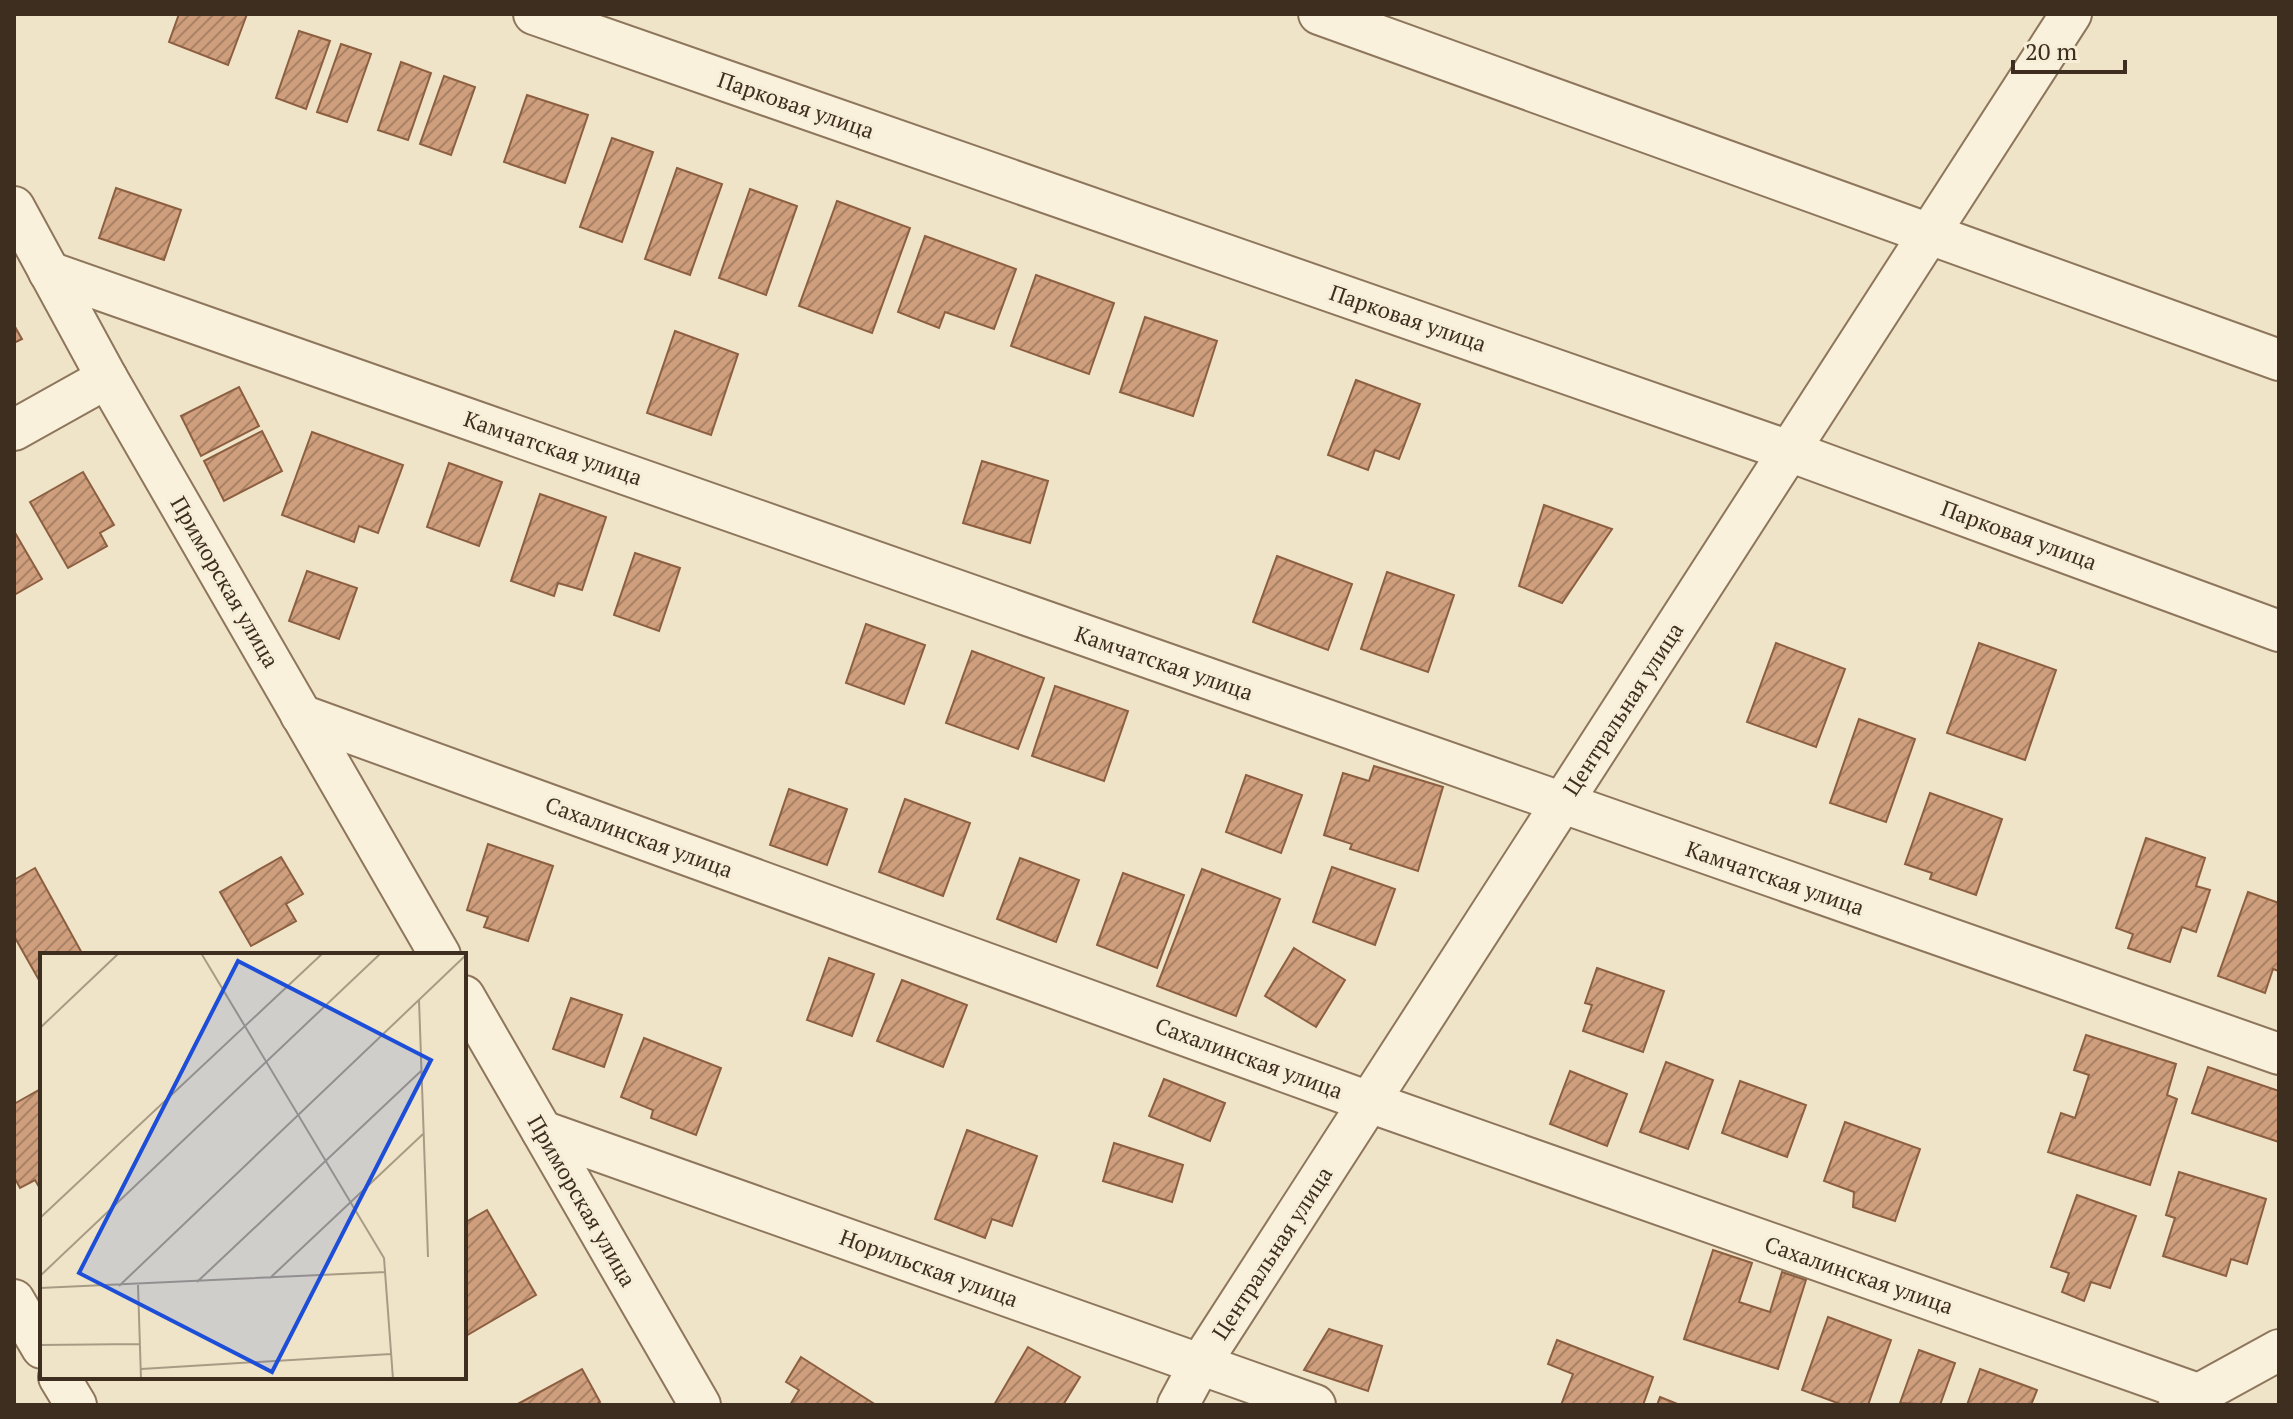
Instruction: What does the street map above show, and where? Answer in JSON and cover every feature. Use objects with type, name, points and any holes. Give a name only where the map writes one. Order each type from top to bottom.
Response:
[{"type":"street","name":"Парковая улица","points":[[534,14],[1789,451],[2279,631]]},
{"type":"street","points":[[1319,14],[2279,360]]},
{"type":"street","name":"Центральная улица","points":[[1178,1405],[1200,1364],[2071,14]]},
{"type":"street","name":"Приморская улица","points":[[14,207],[107,378],[439,953]]},
{"type":"street","name":"Камчатская улица","points":[[49,272],[2279,1054]]},
{"type":"street","points":[[14,430],[107,378]]},
{"type":"street","name":"Сахалинская улица","points":[[301,715],[2188,1400]]},
{"type":"street","name":"Приморская улица","points":[[466,999],[700,1405]]},
{"type":"street","name":"Норильская улица","points":[[542,1131],[1315,1405]]},
{"type":"street","points":[[14,1300],[40,1345]]},
{"type":"street","points":[[2188,1400],[2279,1350]]},
{"type":"street","points":[[60,1379],[76,1405]]},
{"type":"building","points":[[179,14],[247,14],[228,65],[169,42]]},
{"type":"building","points":[[299,31],[330,41],[306,109],[276,98]]},
{"type":"building","points":[[341,44],[371,54],[347,122],[317,112]]},
{"type":"building","points":[[401,62],[431,73],[408,140],[378,130]]},
{"type":"building","points":[[444,76],[475,87],[451,155],[420,144]]},
{"type":"building","points":[[527,95],[588,115],[565,183],[504,162]]},
{"type":"building","points":[[612,138],[653,152],[622,242],[580,227]]},
{"type":"building","points":[[677,168],[722,184],[690,275],[645,259]]},
{"type":"building","points":[[116,188],[181,210],[164,260],[99,238]]},
{"type":"building","points":[[750,189],[797,206],[766,295],[719,278]]},
{"type":"building","points":[[837,201],[910,228],[872,333],[799,306]]},
{"type":"building","points":[[925,236],[1016,269],[994,329],[945,312],[939,328],[898,312]]},
{"type":"building","points":[[1036,275],[1114,303],[1089,374],[1011,346]]},
{"type":"building","points":[[1145,317],[1217,341],[1193,416],[1120,392]]},
{"type":"building","points":[[14,325],[22,339],[14,343]]},
{"type":"building","points":[[675,331],[738,354],[711,435],[647,413]]},
{"type":"building","points":[[1356,380],[1420,404],[1399,459],[1375,450],[1368,470],[1328,455]]},
{"type":"building","points":[[239,387],[259,426],[201,456],[181,416]]},
{"type":"building","points":[[262,431],[282,471],[224,501],[204,461]]},
{"type":"building","points":[[312,432],[403,465],[378,533],[359,526],[354,542],[282,515]]},
{"type":"building","points":[[982,461],[1048,481],[1030,543],[963,523]]},
{"type":"building","points":[[449,463],[502,482],[479,546],[427,527]]},
{"type":"building","points":[[83,472],[114,525],[100,533],[107,546],[68,568],[30,502]]},
{"type":"building","points":[[540,494],[606,517],[582,590],[558,583],[554,596],[511,581]]},
{"type":"building","points":[[1544,505],[1612,529],[1562,603],[1519,586]]},
{"type":"building","points":[[14,531],[42,579],[14,595]]},
{"type":"building","points":[[635,553],[680,568],[659,631],[614,615]]},
{"type":"building","points":[[1277,556],[1352,584],[1328,650],[1253,622]]},
{"type":"building","points":[[307,571],[357,588],[339,639],[289,621]]},
{"type":"building","points":[[1387,572],[1454,595],[1428,672],[1361,649]]},
{"type":"building","points":[[866,624],[925,645],[904,704],[846,683]]},
{"type":"building","points":[[1776,643],[1845,669],[1816,747],[1747,722]]},
{"type":"building","points":[[1979,643],[2056,670],[2025,760],[1947,733]]},
{"type":"building","points":[[972,651],[1044,678],[1018,749],[946,723]]},
{"type":"building","points":[[1055,686],[1128,711],[1104,781],[1032,756]]},
{"type":"building","points":[[1859,719],[1915,739],[1886,822],[1830,803]]},
{"type":"building","points":[[1374,766],[1443,787],[1418,871],[1350,849],[1352,844],[1324,835],[1343,773],[1369,781]]},
{"type":"building","points":[[1246,775],[1302,795],[1281,853],[1226,832]]},
{"type":"building","points":[[789,789],[847,809],[827,865],[770,845]]},
{"type":"building","points":[[1930,793],[2002,819],[1976,895],[1930,879],[1932,873],[1905,864]]},
{"type":"building","points":[[905,799],[970,823],[943,896],[879,872]]},
{"type":"building","points":[[2146,838],[2205,858],[2196,886],[2210,890],[2196,932],[2182,927],[2170,962],[2128,948],[2133,934],[2116,928]]},
{"type":"building","points":[[488,844],[553,866],[528,941],[484,927],[488,917],[467,910]]},
{"type":"building","points":[[281,857],[303,894],[286,904],[296,921],[251,946],[220,892]]},
{"type":"building","points":[[1020,858],[1079,880],[1056,942],[997,919]]},
{"type":"building","points":[[1332,867],[1395,889],[1375,945],[1313,922]]},
{"type":"building","points":[[35,868],[82,953],[40,953],[39,980],[14,936],[14,880]]},
{"type":"building","points":[[1202,869],[1280,899],[1236,1016],[1157,986]]},
{"type":"building","points":[[1123,873],[1184,895],[1157,968],[1097,945]]},
{"type":"building","points":[[2248,892],[2279,903],[2279,971],[2273,969],[2265,993],[2218,976]]},
{"type":"building","points":[[1294,948],[1345,980],[1316,1027],[1265,996]]},
{"type":"building","points":[[829,958],[874,974],[852,1036],[807,1020]]},
{"type":"building","points":[[1597,968],[1664,991],[1643,1052],[1583,1031],[1592,1005],[1585,1003]]},
{"type":"building","points":[[902,980],[967,1005],[943,1067],[877,1041]]},
{"type":"building","points":[[571,998],[622,1015],[604,1067],[553,1049]]},
{"type":"building","points":[[2086,1035],[2176,1064],[2167,1095],[2177,1099],[2150,1185],[2048,1152],[2061,1113],[2075,1118],[2089,1075],[2074,1070]]},
{"type":"building","points":[[644,1038],[721,1068],[696,1135],[651,1118],[653,1110],[621,1097]]},
{"type":"building","points":[[1666,1062],[1713,1080],[1688,1149],[1640,1132]]},
{"type":"building","points":[[2208,1067],[2279,1091],[2279,1142],[2192,1113]]},
{"type":"building","points":[[1570,1071],[1627,1094],[1607,1146],[1550,1124]]},
{"type":"building","points":[[1164,1079],[1225,1103],[1210,1141],[1149,1116]]},
{"type":"building","points":[[1740,1081],[1806,1105],[1787,1157],[1722,1133]]},
{"type":"building","points":[[39,1090],[40,1189],[35,1180],[20,1188],[14,1177],[14,1104]]},
{"type":"building","points":[[1845,1122],[1920,1149],[1895,1221],[1853,1207],[1854,1192],[1824,1181]]},
{"type":"building","points":[[967,1130],[1037,1156],[1012,1226],[992,1219],[985,1238],[935,1219]]},
{"type":"building","points":[[1114,1143],[1183,1165],[1172,1202],[1103,1181]]},
{"type":"building","points":[[2179,1172],[2266,1199],[2247,1264],[2231,1259],[2226,1276],[2163,1256],[2175,1218],[2166,1215]]},
{"type":"building","points":[[2077,1195],[2136,1216],[2110,1288],[2091,1282],[2084,1301],[2062,1292],[2069,1273],[2051,1267]]},
{"type":"building","points":[[487,1210],[536,1295],[466,1336],[466,1222]]},
{"type":"building","points":[[1713,1250],[1752,1263],[1739,1302],[1770,1312],[1782,1272],[1806,1280],[1778,1369],[1684,1339]]},
{"type":"building","points":[[1828,1317],[1891,1340],[1868,1405],[1843,1405],[1802,1390]]},
{"type":"building","points":[[1329,1329],[1382,1346],[1368,1391],[1304,1370]]},
{"type":"building","points":[[1557,1340],[1653,1377],[1643,1405],[1561,1405],[1573,1374],[1548,1364]]},
{"type":"building","points":[[1028,1347],[1080,1377],[1063,1405],[994,1405]]},
{"type":"building","points":[[1919,1350],[1955,1363],[1940,1405],[1900,1403]]},
{"type":"building","points":[[801,1357],[876,1405],[790,1405],[799,1390],[786,1382]]},
{"type":"building","points":[[582,1369],[600,1402],[595,1405],[516,1405]]},
{"type":"building","points":[[1980,1369],[2037,1390],[2031,1405],[1967,1405]]},
{"type":"building","points":[[1660,1397],[1680,1405],[1657,1405]]}]
